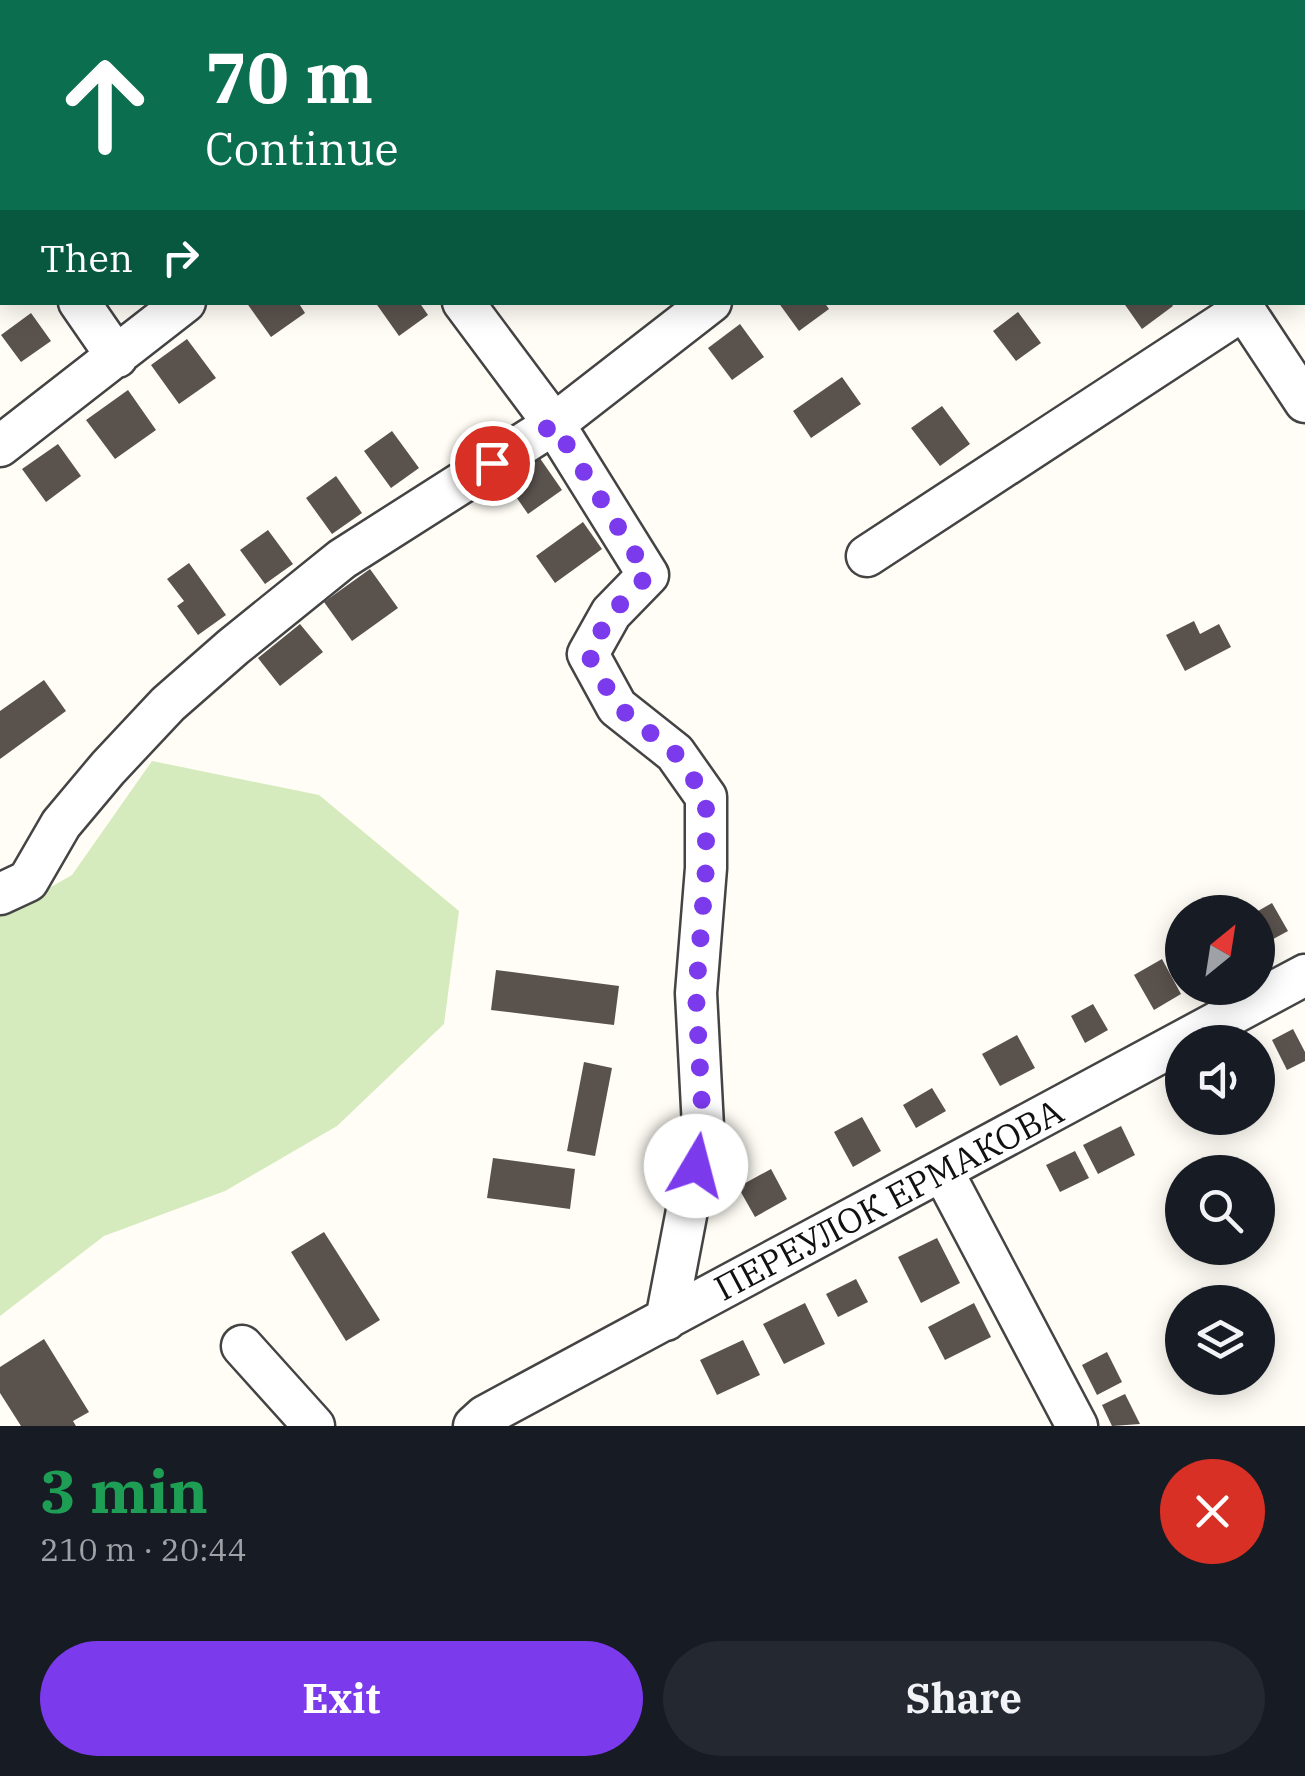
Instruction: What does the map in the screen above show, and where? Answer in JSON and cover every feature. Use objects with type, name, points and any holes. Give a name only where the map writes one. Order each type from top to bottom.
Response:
[{"type":"street","points":[[81,305],[117,357]]},
{"type":"street","points":[[0,446],[181,305]]},
{"type":"street","points":[[465,305],[554,424],[648,575],[611,614],[588,654],[617,706],[675,753],[706,797],[706,868],[696,994],[703,1127],[666,1320]]},
{"type":"street","points":[[0,894],[28,881],[61,824],[108,768],[168,704],[233,648],[342,559],[554,424],[707,305]]},
{"type":"street","points":[[867,556],[1241,306],[1305,402]]},
{"type":"street","name":"ПЕРЕУЛОК ЕРМАКОВА","points":[[484,1423],[666,1320],[1305,976]]},
{"type":"street","points":[[943,1172],[1078,1426]]},
{"type":"street","points":[[242,1346],[314,1426]]},
{"type":"green space","points":[[152,761],[319,795],[459,911],[444,1024],[337,1126],[225,1191],[104,1236],[0,1316],[0,916],[72,875]]},
{"type":"building","points":[[248,305],[300,305],[305,313],[271,337]]},
{"type":"building","points":[[377,305],[421,305],[428,315],[399,336]]},
{"type":"building","points":[[780,305],[826,305],[829,309],[799,331]]},
{"type":"building","points":[[1125,305],[1172,305],[1173,306],[1142,329]]},
{"type":"building","points":[[1018,312],[1041,343],[1016,361],[993,331]]},
{"type":"building","points":[[31,313],[51,341],[21,362],[1,335]]},
{"type":"building","points":[[740,324],[764,357],[732,380],[708,348]]},
{"type":"building","points":[[187,339],[216,378],[179,404],[151,365]]},
{"type":"building","points":[[842,377],[861,404],[811,438],[793,411]]},
{"type":"building","points":[[128,390],[156,430],[115,459],[86,420]]},
{"type":"building","points":[[942,406],[970,444],[940,466],[911,428]]},
{"type":"building","points":[[392,431],[419,468],[391,488],[364,451]]},
{"type":"building","points":[[58,444],[81,476],[46,502],[22,469]]},
{"type":"building","points":[[537,454],[562,490],[528,514],[503,478]]},
{"type":"building","points":[[336,476],[362,513],[332,534],[306,498]]},
{"type":"building","points":[[583,522],[602,549],[555,583],[536,556]]},
{"type":"building","points":[[268,530],[293,564],[265,584],[240,550]]},
{"type":"building","points":[[189,563],[226,615],[198,635],[177,606],[184,601],[167,579]]},
{"type":"building","points":[[370,569],[398,608],[352,641],[324,602]]},
{"type":"building","points":[[1194,621],[1200,634],[1219,624],[1231,647],[1185,671],[1166,635]]},
{"type":"building","points":[[300,624],[323,652],[280,686],[258,658]]},
{"type":"building","points":[[44,680],[66,711],[0,759],[0,711]]},
{"type":"building","points":[[1275,908],[1288,931],[1275,938]]},
{"type":"building","points":[[1162,959],[1165,1003],[1154,1010],[1134,975]]},
{"type":"building","points":[[496,970],[619,986],[614,1025],[491,1010]]},
{"type":"building","points":[[1093,1004],[1108,1030],[1085,1043],[1071,1016]]},
{"type":"building","points":[[1293,1029],[1305,1052],[1305,1061],[1287,1070],[1275,1038]]},
{"type":"building","points":[[1017,1035],[1035,1068],[1000,1086],[982,1054]]},
{"type":"building","points":[[584,1062],[612,1068],[595,1156],[567,1151]]},
{"type":"building","points":[[932,1088],[946,1111],[916,1128],[903,1105]]},
{"type":"building","points":[[862,1117],[881,1151],[853,1167],[834,1132]]},
{"type":"building","points":[[1121,1126],[1135,1155],[1098,1174],[1083,1145]]},
{"type":"building","points":[[1075,1151],[1089,1178],[1060,1192],[1046,1165]]},
{"type":"building","points":[[493,1158],[575,1169],[570,1209],[487,1198]]},
{"type":"building","points":[[771,1169],[787,1199],[755,1217],[738,1187]]},
{"type":"building","points":[[324,1232],[380,1320],[346,1341],[291,1252]]},
{"type":"building","points":[[937,1238],[960,1283],[921,1303],[898,1257]]},
{"type":"building","points":[[856,1279],[868,1302],[838,1317],[826,1294]]},
{"type":"building","points":[[805,1303],[825,1344],[784,1364],[763,1324]]},
{"type":"building","points":[[974,1303],[991,1337],[945,1360],[928,1327]]},
{"type":"building","points":[[44,1339],[89,1412],[73,1421],[76,1426],[21,1426],[0,1393],[0,1367]]},
{"type":"building","points":[[743,1340],[760,1375],[717,1395],[700,1360]]},
{"type":"building","points":[[1107,1352],[1122,1382],[1097,1395],[1082,1365]]},
{"type":"building","points":[[1125,1394],[1140,1424],[1112,1426],[1102,1405]]},
{"type":"route","points":[[492,463],[554,424],[648,575],[611,614],[588,654],[617,706],[675,753],[706,797],[706,868],[696,994],[703,1127],[696,1166]]}]
